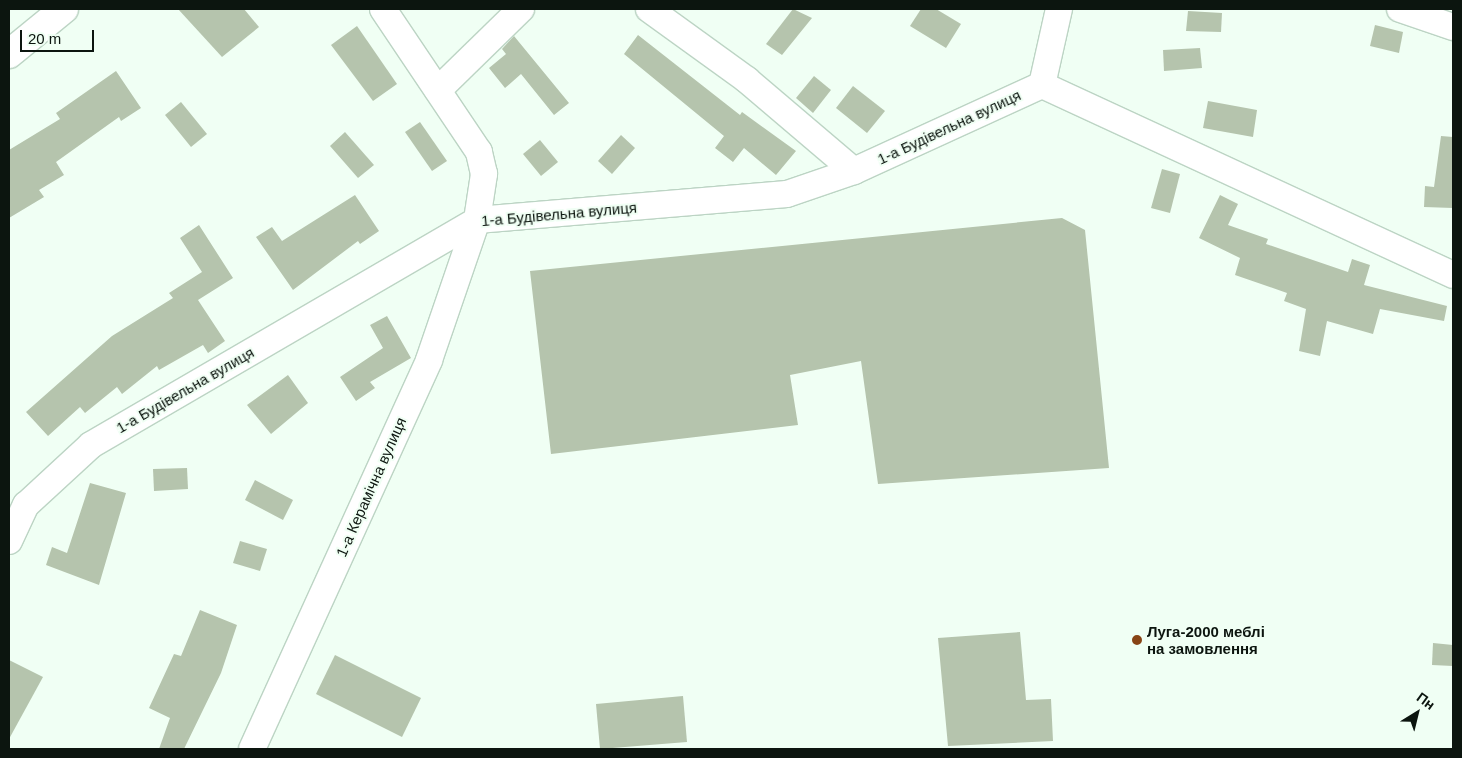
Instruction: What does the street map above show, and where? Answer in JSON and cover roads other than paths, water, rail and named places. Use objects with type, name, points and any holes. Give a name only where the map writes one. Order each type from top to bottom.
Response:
[{"type":"street","points":[[9,54],[64,9]]},
{"type":"street","name":"1-а Керамічна вулиця","points":[[252,749],[429,360],[477,220],[484,174],[479,152],[383,9]]},
{"type":"street","points":[[438,90],[521,9]]},
{"type":"street","points":[[649,9],[747,80],[854,171]]},
{"type":"street","points":[[1059,9],[1042,85],[1453,275]]},
{"type":"street","points":[[1400,9],[1453,27]]},
{"type":"street","name":"1-а Будівельна вулиця","points":[[9,541],[26,505],[91,445],[477,220],[787,194],[854,171],[1042,85]]},
{"type":"place","name":"Луга-2000 меблі на замовлення","points":[[1137,640]]}]
